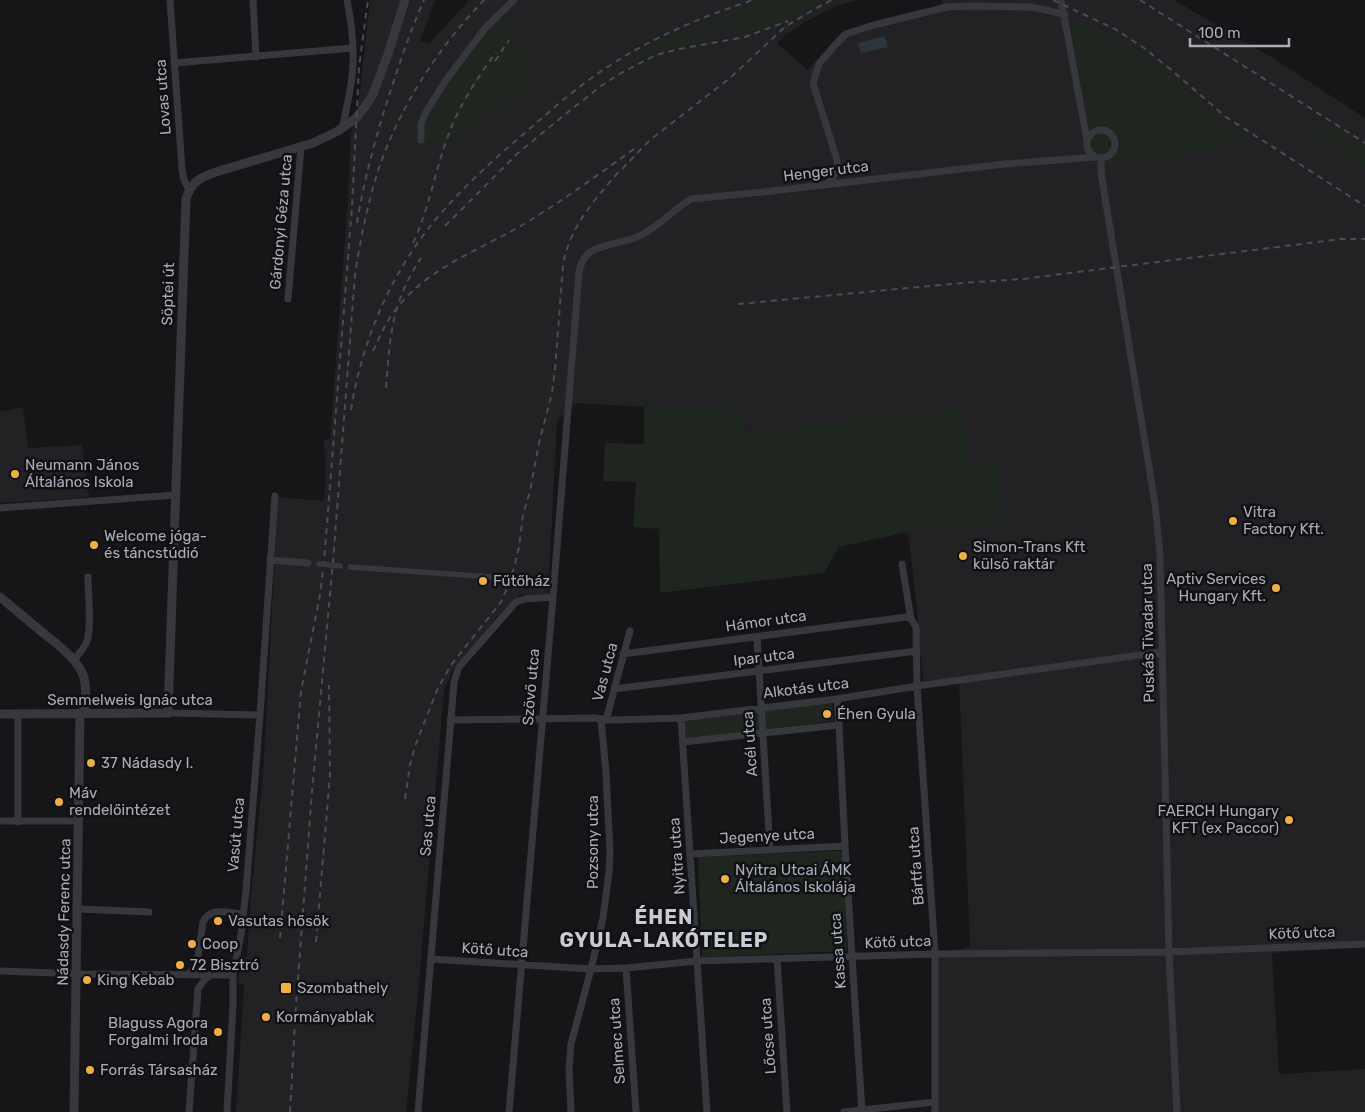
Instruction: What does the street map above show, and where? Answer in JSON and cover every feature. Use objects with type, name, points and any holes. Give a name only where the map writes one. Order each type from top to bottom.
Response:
[{"type":"street","name":"Lovas utca","points":[[170,0],[182,169],[184,180],[189,190]]},
{"type":"street","points":[[253,0],[256,57]]},
{"type":"street","points":[[342,129],[350,90],[353,48],[347,0]]},
{"type":"street","points":[[189,190],[195,182],[202,178],[216,172],[301,147],[329,136],[356,118],[373,94],[391,46],[405,0]]},
{"type":"street","points":[[421,140],[421,124],[426,112],[446,80],[486,27],[514,0]]},
{"type":"street","name":"Puskás Tivadar utca","points":[[1061,0],[1087,146],[1089,151],[1098,158],[1101,173],[1155,504],[1160,554],[1169,952],[1177,1112]]},
{"type":"street","points":[[826,184],[834,178],[838,166],[814,86],[814,79],[819,64],[844,36],[870,26],[947,7],[1030,8],[1065,15]]},
{"type":"street","points":[[174,63],[353,48]]},
{"type":"street","points":[[1087,140],[1093,132],[1099,130],[1106,131],[1113,138],[1115,144],[1112,153],[1107,157],[1098,158]]},
{"type":"street","name":"Gárdonyi Géza utca","points":[[288,298],[301,147]]},
{"type":"street","name":"Henger utca","points":[[580,265],[583,259],[593,250],[637,237],[651,230],[691,199],[1005,164],[1098,158]]},
{"type":"street","name":"Söptei út","points":[[168,713],[185,207],[189,190]]},
{"type":"street","name":"Szövő utca","points":[[509,1112],[580,265]]},
{"type":"street","points":[[0,508],[175,495]]},
{"type":"street","name":"Vasút utca","points":[[227,1112],[234,1005],[233,975],[240,942],[243,914],[260,715],[274,496]]},
{"type":"street","points":[[270,560],[308,563]]},
{"type":"street","points":[[319,564],[340,566]]},
{"type":"street","name":"Bártfa utca","points":[[902,564],[911,619],[916,627],[917,686],[935,954],[935,1112]]},
{"type":"street","points":[[350,567],[519,579]]},
{"type":"street","points":[[0,597],[74,660],[84,647],[89,631],[88,577]]},
{"type":"street","points":[[534,580],[554,582]]},
{"type":"street","name":"Sas utca","points":[[418,1112],[454,682],[459,667],[516,602],[525,599],[553,597]]},
{"type":"street","name":"Hámor utca","points":[[623,654],[906,617],[911,619]]},
{"type":"street","name":"Vas utca","points":[[604,719],[630,631]]},
{"type":"street","name":"Acél utca","points":[[757,636],[770,850]]},
{"type":"street","name":"Ipar utca","points":[[614,690],[917,651]]},
{"type":"street","name":"Alkotás utca","points":[[450,720],[542,718],[651,720],[682,718],[836,699],[1162,652]]},
{"type":"street","name":"Nádasdy Ferenc utca","points":[[74,660],[81,670],[86,688],[82,713],[78,822],[74,1112]]},
{"type":"street","name":"Kassa utca","points":[[836,699],[862,1111]]},
{"type":"street","name":"Semmelweis Ignác utca","points":[[0,714],[168,713],[260,715]]},
{"type":"street","points":[[18,714],[18,822]]},
{"type":"street","name":"Nyitra utca","points":[[682,718],[707,1112]]},
{"type":"street","name":"Pozsony utca","points":[[571,1112],[569,1069],[571,1044],[603,918],[609,872],[610,852],[604,719]]},
{"type":"street","points":[[683,742],[839,725]]},
{"type":"street","points":[[0,821],[78,822]]},
{"type":"street","name":"Jegenye utca","points":[[690,854],[845,846]]},
{"type":"street","points":[[78,909],[149,912]]},
{"type":"street","points":[[188,974],[196,967],[205,916],[208,913],[214,912],[243,914]]},
{"type":"street","name":"Kötő utca","points":[[431,959],[591,969],[626,968],[697,961],[935,954],[1169,952],[1365,944]]},
{"type":"street","name":"Lőcse utca","points":[[777,959],[787,1112]]},
{"type":"street","name":"Selmec utca","points":[[626,968],[636,1112]]},
{"type":"street","points":[[0,971],[77,974],[233,975]]},
{"type":"street","points":[[188,974],[194,980],[198,989],[189,1112]]},
{"type":"street","points":[[198,989],[205,979],[211,975]]},
{"type":"street","points":[[844,1112],[935,1102]]},
{"type":"shaded area","points":[[370,0],[435,0],[420,41],[429,44],[469,0],[858,0],[838,5],[807,21],[788,33],[777,43],[808,70],[842,31],[937,7],[943,3],[943,0],[1174,0],[1273,58],[1365,118],[1365,947],[1272,953],[1279,1074],[1365,1069],[1365,1112],[938,1112],[936,955],[970,947],[959,678],[923,681],[908,532],[1004,521],[997,463],[971,468],[963,408],[745,432],[742,404],[644,407],[576,403],[557,421],[548,597],[519,595],[454,667],[444,690],[406,1112],[236,1112],[244,985],[238,983],[240,957],[247,957],[263,776],[278,497],[324,501],[326,473],[324,440],[330,439],[351,134],[358,107]]},
{"type":"shaded area","points":[[767,0],[823,0],[816,6],[778,24],[735,38],[736,31],[733,22],[729,18],[721,24],[722,26],[704,35],[700,35],[700,44],[660,51],[623,68],[579,98],[537,131],[534,129],[571,99],[629,60],[701,24]]},
{"type":"shaded area","points":[[500,18],[503,18],[523,54],[532,82],[531,87],[519,97],[444,143],[431,143],[427,140],[424,133],[426,122],[438,97],[487,30]]},
{"type":"shaded area","points":[[1077,20],[1106,33],[1120,44],[1133,48],[1135,52],[1160,70],[1163,68],[1188,92],[1194,101],[1234,130],[1243,138],[1245,144],[1107,166],[1108,160],[1115,153],[1117,145],[1115,137],[1110,131],[1099,128],[1090,129],[1088,126],[1070,23]]},
{"type":"shaded area","points":[[885,36],[888,47],[861,53],[858,43]]},
{"type":"shaded area","points":[[700,50],[700,52],[653,73],[626,90],[633,81],[650,70],[670,60]]},
{"type":"shaded area","points":[[1318,120],[1365,148],[1365,168],[1317,136],[1318,133],[1314,124]]},
{"type":"shaded area","points":[[1101,134],[1108,137],[1111,144],[1108,151],[1101,154],[1094,151],[1091,144],[1094,137]]},
{"type":"shaded area","points":[[1365,248],[1365,252],[1349,255],[1345,259],[1343,270],[1352,301],[1359,314],[1359,321],[1354,311],[1349,310],[1344,296],[1346,295],[1340,281],[1343,278],[1339,264],[1341,257],[1339,253],[1345,249]]},
{"type":"shaded area","points":[[542,368],[544,368],[541,418],[538,418]]},
{"type":"shaded area","points":[[548,368],[554,369],[547,408],[545,408]]},
{"type":"shaded area","points":[[742,404],[745,432],[963,408],[971,467],[997,462],[1004,521],[908,532],[839,547],[824,573],[660,593],[659,529],[633,527],[636,482],[603,481],[605,443],[644,444],[644,407]]},
{"type":"shaded area","points":[[23,407],[28,448],[82,445],[89,497],[0,503],[0,412]]},
{"type":"shaded area","points":[[832,703],[834,721],[686,739],[684,721]]},
{"type":"shaded area","points":[[843,851],[847,951],[702,957],[698,857]]},
{"type":"tunnel","points":[[519,579],[534,581]]},
{"type":"railway","points":[[280,938],[301,691],[320,595],[324,562],[352,207],[359,67],[368,0]]},
{"type":"railway","points":[[357,223],[362,195],[384,111],[407,41],[424,0]]},
{"type":"railway","points":[[290,1112],[312,791],[333,562],[355,275],[359,250],[377,174],[396,126],[435,59],[484,0]]},
{"type":"railway","points":[[351,410],[363,358],[381,308],[405,262],[446,207],[502,152],[555,107],[606,68],[641,47],[677,29],[753,0]]},
{"type":"railway","points":[[405,799],[415,746],[438,688],[451,665],[501,602],[514,568],[523,515],[552,393],[563,265],[570,240],[576,228],[606,186],[650,140],[730,78],[786,26],[832,0]]},
{"type":"railway","points":[[1053,0],[1115,29],[1144,48],[1226,117],[1365,206]]},
{"type":"railway","points":[[1140,0],[1365,143]]},
{"type":"railway","points":[[445,226],[518,153],[601,86],[621,73],[656,55],[745,37],[788,21]]},
{"type":"railway","points":[[495,61],[509,40]]},
{"type":"railway","points":[[413,243],[419,230],[452,125],[469,93],[496,52]]},
{"type":"railway","points":[[373,351],[393,313],[424,281],[456,260],[524,224],[580,188],[634,149]]},
{"type":"railway","points":[[738,304],[1022,279],[1341,239],[1365,239]]},
{"type":"railway","points":[[386,388],[391,336],[398,305],[403,290],[421,258]]},
{"type":"railway","points":[[316,942],[330,775],[329,685]]},
{"type":"place","name":"Neumann János Általános Iskola","points":[[15,474]]},
{"type":"place","name":"Vitra Factory Kft.","points":[[1233,521]]},
{"type":"place","name":"Welcome jóga- és táncstúdió","points":[[94,545]]},
{"type":"place","name":"Simon-Trans Kft külső raktár","points":[[963,556]]},
{"type":"place","name":"Fűtőház","points":[[483,581]]},
{"type":"place","name":"Aptiv Services Hungary Kft.","points":[[1276,588]]},
{"type":"place","name":"Éhen Gyula","points":[[827,714]]},
{"type":"place","name":"37 Nádasdy I.","points":[[91,763]]},
{"type":"place","name":"Máv rendelőintézet","points":[[59,802]]},
{"type":"place","name":"FAERCH Hungary KFT (ex Paccor)","points":[[1289,820]]},
{"type":"place","name":"Nyitra Utcai ÁMK Általános Iskolája","points":[[725,879]]},
{"type":"place","name":"Vasutas hősök","points":[[218,921]]},
{"type":"place","name":"Coop","points":[[192,944]]},
{"type":"place","name":"72 Bisztró","points":[[180,965]]},
{"type":"place","name":"King Kebab","points":[[87,980]]},
{"type":"place","name":"Szombathely","points":[[286,988]]},
{"type":"place","name":"Kormányablak","points":[[266,1017]]},
{"type":"place","name":"Blaguss Agora Forgalmi Iroda","points":[[218,1032]]},
{"type":"place","name":"Forrás Társasház","points":[[90,1070]]},
{"type":"district","name":"ÉHEN GYULA-LAKÓTELEP","points":[[664,928]]}]
